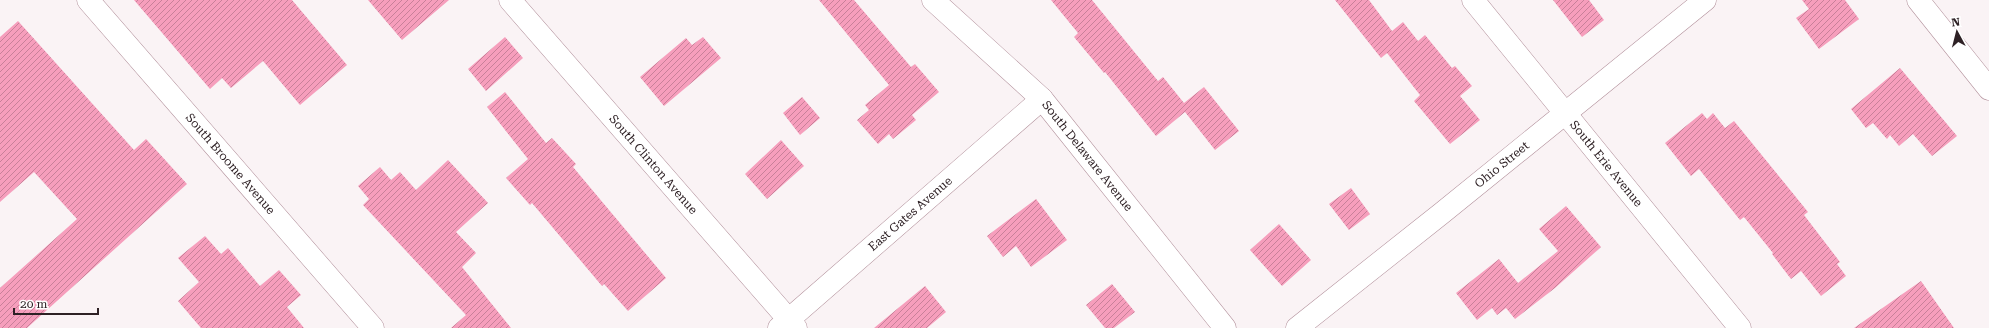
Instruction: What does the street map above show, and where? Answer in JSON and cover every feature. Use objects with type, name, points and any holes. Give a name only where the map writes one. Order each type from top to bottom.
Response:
[{"type":"street","name":"South Broome Avenue","points":[[88,0],[373,328]]},
{"type":"street","name":"South Clinton Avenue","points":[[510,0],[788,325]]},
{"type":"street","name":"South Delaware Avenue","points":[[933,0],[1042,100],[1225,328]]},
{"type":"street","name":"South Erie Avenue","points":[[1473,0],[1566,112],[1740,328]]},
{"type":"street","name":"Ohio Street","points":[[1297,328],[1442,213],[1705,0]]},
{"type":"street","points":[[1918,0],[1989,89]]},
{"type":"street","name":"East Gates Avenue","points":[[788,325],[1042,100]]},
{"type":"building","points":[[134,0],[292,0],[347,65],[300,105],[263,61],[231,88],[222,78],[210,89]]},
{"type":"building","points":[[368,0],[449,0],[402,40]]},
{"type":"building","points":[[819,0],[854,0],[911,67],[915,64],[939,92],[912,115],[916,120],[893,139],[889,134],[878,144],[857,120],[869,110],[865,105],[889,85]]},
{"type":"building","points":[[1051,0],[1092,0],[1158,81],[1163,77],[1184,103],[1204,87],[1239,131],[1215,150],[1185,112],[1156,136],[1105,72],[1104,73],[1074,37],[1078,33]]},
{"type":"building","points":[[1335,0],[1369,0],[1392,31],[1403,22],[1418,41],[1425,35],[1452,68],[1455,66],[1472,86],[1460,96],[1480,120],[1450,144],[1414,101],[1420,95],[1387,53],[1381,58]]},
{"type":"building","points":[[1553,0],[1589,0],[1604,20],[1582,37]]},
{"type":"building","points":[[1802,0],[1845,0],[1859,19],[1819,49],[1796,18],[1809,9]]},
{"type":"building","points":[[18,21],[134,150],[146,139],[187,184],[27,328],[0,328],[0,288],[77,219],[34,172],[0,202],[0,37]]},
{"type":"building","points":[[505,37],[523,58],[486,91],[468,69]]},
{"type":"building","points":[[703,37],[721,58],[664,106],[640,77],[686,38],[692,45]]},
{"type":"building","points":[[1900,68],[1957,136],[1932,156],[1913,134],[1899,146],[1890,135],[1887,139],[1873,123],[1866,128],[1851,109]]},
{"type":"building","points":[[505,92],[546,143],[552,138],[576,164],[573,167],[666,278],[628,311],[604,284],[602,286],[532,203],[530,205],[506,178],[528,159],[487,107]]},
{"type":"building","points":[[802,97],[820,118],[800,135],[783,113]]},
{"type":"building","points":[[1702,113],[1707,119],[1713,113],[1725,128],[1734,121],[1808,212],[1804,215],[1840,262],[1837,264],[1846,276],[1821,296],[1801,271],[1791,279],[1772,254],[1773,253],[1744,217],[1740,220],[1699,169],[1691,176],[1665,143]]},
{"type":"building","points":[[781,140],[804,166],[767,199],[745,174]]},
{"type":"building","points":[[448,160],[488,203],[456,232],[476,253],[462,267],[511,328],[451,328],[466,315],[363,205],[369,199],[358,186],[380,167],[391,180],[400,172],[416,190]]},
{"type":"building","points":[[1351,188],[1370,214],[1349,230],[1329,204]]},
{"type":"building","points":[[1036,199],[1067,240],[1031,267],[1016,246],[1003,257],[987,236]]},
{"type":"building","points":[[1566,206],[1601,247],[1555,288],[1515,319],[1506,308],[1497,315],[1492,308],[1477,320],[1456,293],[1499,259],[1518,283],[1558,251],[1539,229]]},
{"type":"building","points":[[1279,224],[1311,260],[1282,286],[1250,250]]},
{"type":"building","points":[[205,236],[221,254],[228,248],[260,286],[279,270],[301,295],[287,307],[304,328],[201,328],[178,301],[199,282],[178,258]]},
{"type":"building","points":[[1921,281],[1954,328],[1854,328]]},
{"type":"building","points":[[1112,284],[1135,312],[1114,328],[1105,328],[1086,305]]},
{"type":"building","points":[[925,286],[946,312],[927,328],[874,328]]}]
